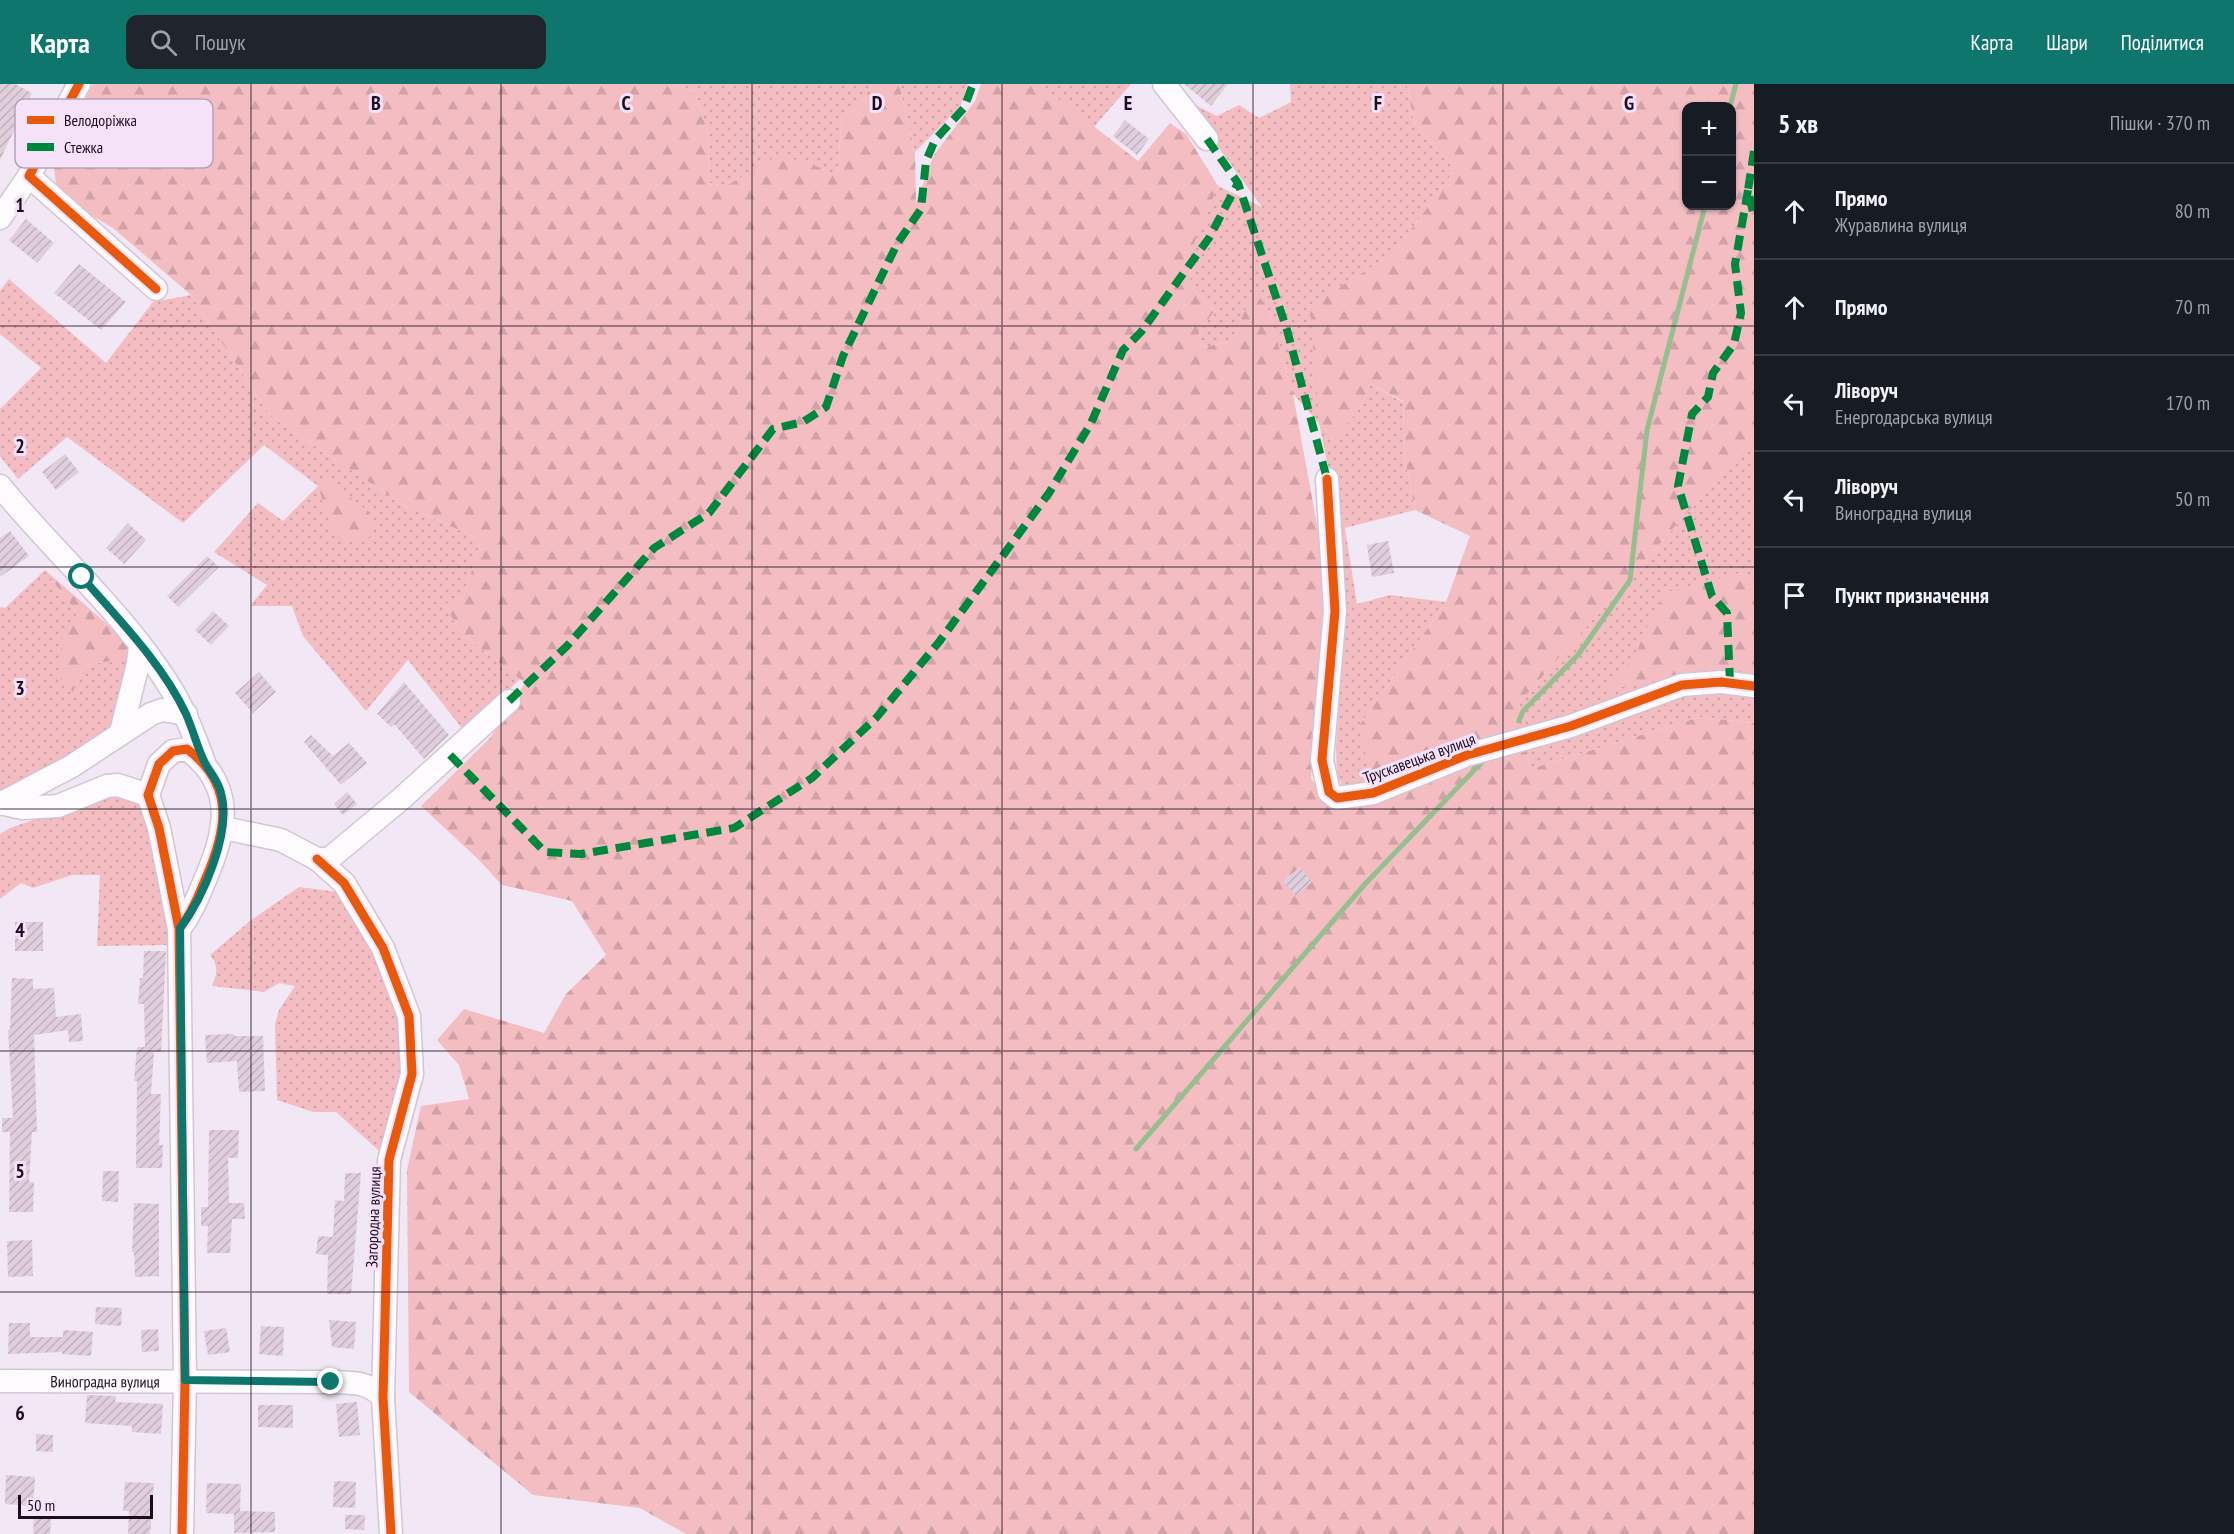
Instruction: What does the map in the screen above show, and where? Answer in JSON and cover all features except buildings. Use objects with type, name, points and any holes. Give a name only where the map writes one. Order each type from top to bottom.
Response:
[{"type":"street","points":[[71,99],[79,84]]},
{"type":"street","points":[[1164,84],[1207,139]]},
{"type":"street","points":[[0,218],[33,168]]},
{"type":"street","points":[[29,176],[156,289]]},
{"type":"street","name":"Трускавецька вулиця","points":[[1327,479],[1335,611],[1322,760],[1329,792],[1337,798],[1373,793],[1467,755],[1571,726],[1682,685],[1721,682],[1754,686]]},
{"type":"street","points":[[0,486],[140,645],[172,689],[186,714],[205,764]]},
{"type":"street","points":[[121,732],[138,664],[140,645]]},
{"type":"street","points":[[317,859],[328,859],[344,848],[509,701]]},
{"type":"street","points":[[0,803],[72,766],[121,732],[162,710],[186,714]]},
{"type":"street","points":[[180,928],[189,916],[212,865],[224,828],[222,794],[214,775],[187,749],[173,751],[159,764],[148,795],[159,828],[180,928],[185,1380],[182,1534]]},
{"type":"street","points":[[0,803],[22,808],[58,806],[107,786],[118,785],[148,795]]},
{"type":"street","name":"Загородна вулиця","points":[[224,828],[281,840],[317,859],[344,883],[383,948],[410,1016],[412,1074],[390,1160],[383,1398],[391,1534]]},
{"type":"street","name":"Виноградна вулиця","points":[[0,1381],[185,1380],[365,1384],[376,1389],[383,1398]]},
{"type":"green space","points":[[93,84],[672,84],[696,92],[709,138],[708,183],[726,186],[775,157],[806,161],[837,176],[842,115],[857,109],[873,84],[899,84],[915,152],[916,203],[934,155],[975,101],[981,84],[1040,84],[1138,161],[1170,123],[1186,134],[1218,186],[1191,251],[1190,286],[1214,311],[1196,338],[1204,347],[1233,341],[1253,289],[1267,307],[1293,394],[1326,574],[1322,674],[1311,778],[1331,809],[1394,796],[1370,774],[1359,726],[1446,602],[1470,536],[1415,510],[1405,459],[1403,401],[1370,384],[1360,408],[1333,440],[1319,423],[1310,305],[1393,254],[1455,170],[1414,122],[1407,84],[1754,84],[1754,437],[1519,703],[1530,769],[1700,717],[1754,723],[1754,1534],[686,1534],[640,1508],[533,1495],[409,1392],[407,1170],[421,1106],[469,1099],[459,1065],[437,1040],[464,1009],[544,1033],[566,994],[606,955],[572,901],[502,885],[478,859],[421,806],[490,738],[525,683],[462,634],[444,605],[464,596],[481,540],[402,504],[270,416],[191,295],[113,228],[58,196],[54,168],[213,168],[213,99],[85,99]]},
{"type":"green space","points":[[672,84],[873,84],[857,109],[842,115],[837,176],[806,161],[775,158],[726,186],[708,183],[709,138],[696,92]]},
{"type":"green space","points":[[899,84],[968,84],[960,107],[915,152]]},
{"type":"green space","points":[[1040,84],[1131,84],[1093,128]]},
{"type":"green space","points":[[1290,84],[1407,84],[1414,122],[1455,170],[1393,254],[1310,305],[1332,440],[1360,408],[1370,384],[1403,402],[1405,459],[1415,510],[1345,528],[1357,604],[1390,595],[1446,602],[1359,726],[1378,781],[1344,789],[1337,775],[1336,746],[1346,613],[1331,480],[1319,423],[1293,394],[1267,307],[1253,290],[1233,341],[1204,347],[1196,338],[1214,311],[1190,286],[1191,250],[1218,186],[1262,207],[1183,99],[1217,116],[1239,105],[1259,118],[1291,102]]},
{"type":"green space","points":[[9,279],[106,363],[153,302],[191,295],[270,416],[402,504],[481,540],[464,596],[444,605],[462,634],[520,679],[465,732],[408,660],[366,711],[303,636],[292,606],[250,606],[267,585],[214,552],[258,503],[283,521],[318,486],[264,445],[183,523],[67,437],[18,479],[0,456],[0,409],[41,368],[0,334],[0,291]]},
{"type":"green space","points":[[1754,437],[1754,723],[1700,717],[1530,769],[1519,703]]},
{"type":"green space","points":[[329,481],[369,512],[374,536],[342,544],[328,519],[318,485]]},
{"type":"green space","points":[[45,570],[77,613],[73,692],[85,665],[111,661],[131,645],[113,729],[0,797],[0,607],[5,608]]},
{"type":"green space","points":[[45,570],[131,645],[119,667],[111,661],[85,665],[73,692],[61,681],[61,641],[77,613]]},
{"type":"green space","points":[[1739,573],[1754,588],[1754,675],[1691,674],[1602,691],[1636,656],[1644,632],[1667,592]]},
{"type":"green space","points":[[108,794],[134,801],[148,815],[175,945],[97,946],[100,875],[72,875],[33,888],[21,883],[0,899],[0,834],[10,828]]},
{"type":"green space","points":[[299,887],[346,893],[392,980],[408,1073],[387,1158],[336,1112],[313,1112],[277,1100],[275,1024],[279,1010],[295,986],[279,983],[264,992],[212,986],[216,970],[210,955],[250,921]]},
{"type":"waterway","points":[[1731,102],[1736,84]]},
{"type":"waterway","points":[[1519,721],[1523,711],[1578,655],[1630,580],[1647,430],[1704,210]]},
{"type":"waterway","points":[[1136,1149],[1365,884],[1483,761]]},
{"type":"marked path","points":[[509,701],[567,646],[654,548],[709,513],[773,429],[803,422],[826,407],[843,356],[897,244],[921,209],[926,161],[935,140],[964,108],[973,84]]},
{"type":"marked path","points":[[1207,139],[1238,183],[1287,330],[1327,479]]},
{"type":"marked path","points":[[1754,151],[1748,190],[1754,217]]},
{"type":"marked path","points":[[450,755],[545,852],[581,854],[734,828],[812,778],[876,718],[939,642],[1049,493],[1091,423],[1123,350],[1141,332],[1209,238],[1238,183]]},
{"type":"marked path","points":[[1730,683],[1727,613],[1712,596],[1678,486],[1692,414],[1708,397],[1713,373],[1734,344],[1741,313],[1735,264],[1748,190]]},
{"type":"cycle path","points":[[71,99],[79,84]]},
{"type":"cycle path","points":[[33,168],[29,176],[156,289]]},
{"type":"cycle path","points":[[1327,479],[1335,611],[1322,760],[1329,792],[1337,798],[1373,793],[1467,755],[1571,726],[1682,685],[1721,682],[1754,686]]},
{"type":"cycle path","points":[[179,929],[191,911],[213,862],[222,826],[223,810],[214,778],[203,763],[187,749],[173,751],[159,764],[148,795],[159,828],[179,929],[185,1380],[182,1534]]},
{"type":"cycle path","points":[[317,859],[344,883],[383,948],[409,1016],[412,1074],[389,1160],[383,1398],[391,1534]]},
{"type":"route","points":[[82,577],[140,645],[172,689],[186,714],[205,764],[214,775],[222,794],[224,828],[212,865],[189,916],[180,928],[185,1380],[331,1382]]}]
